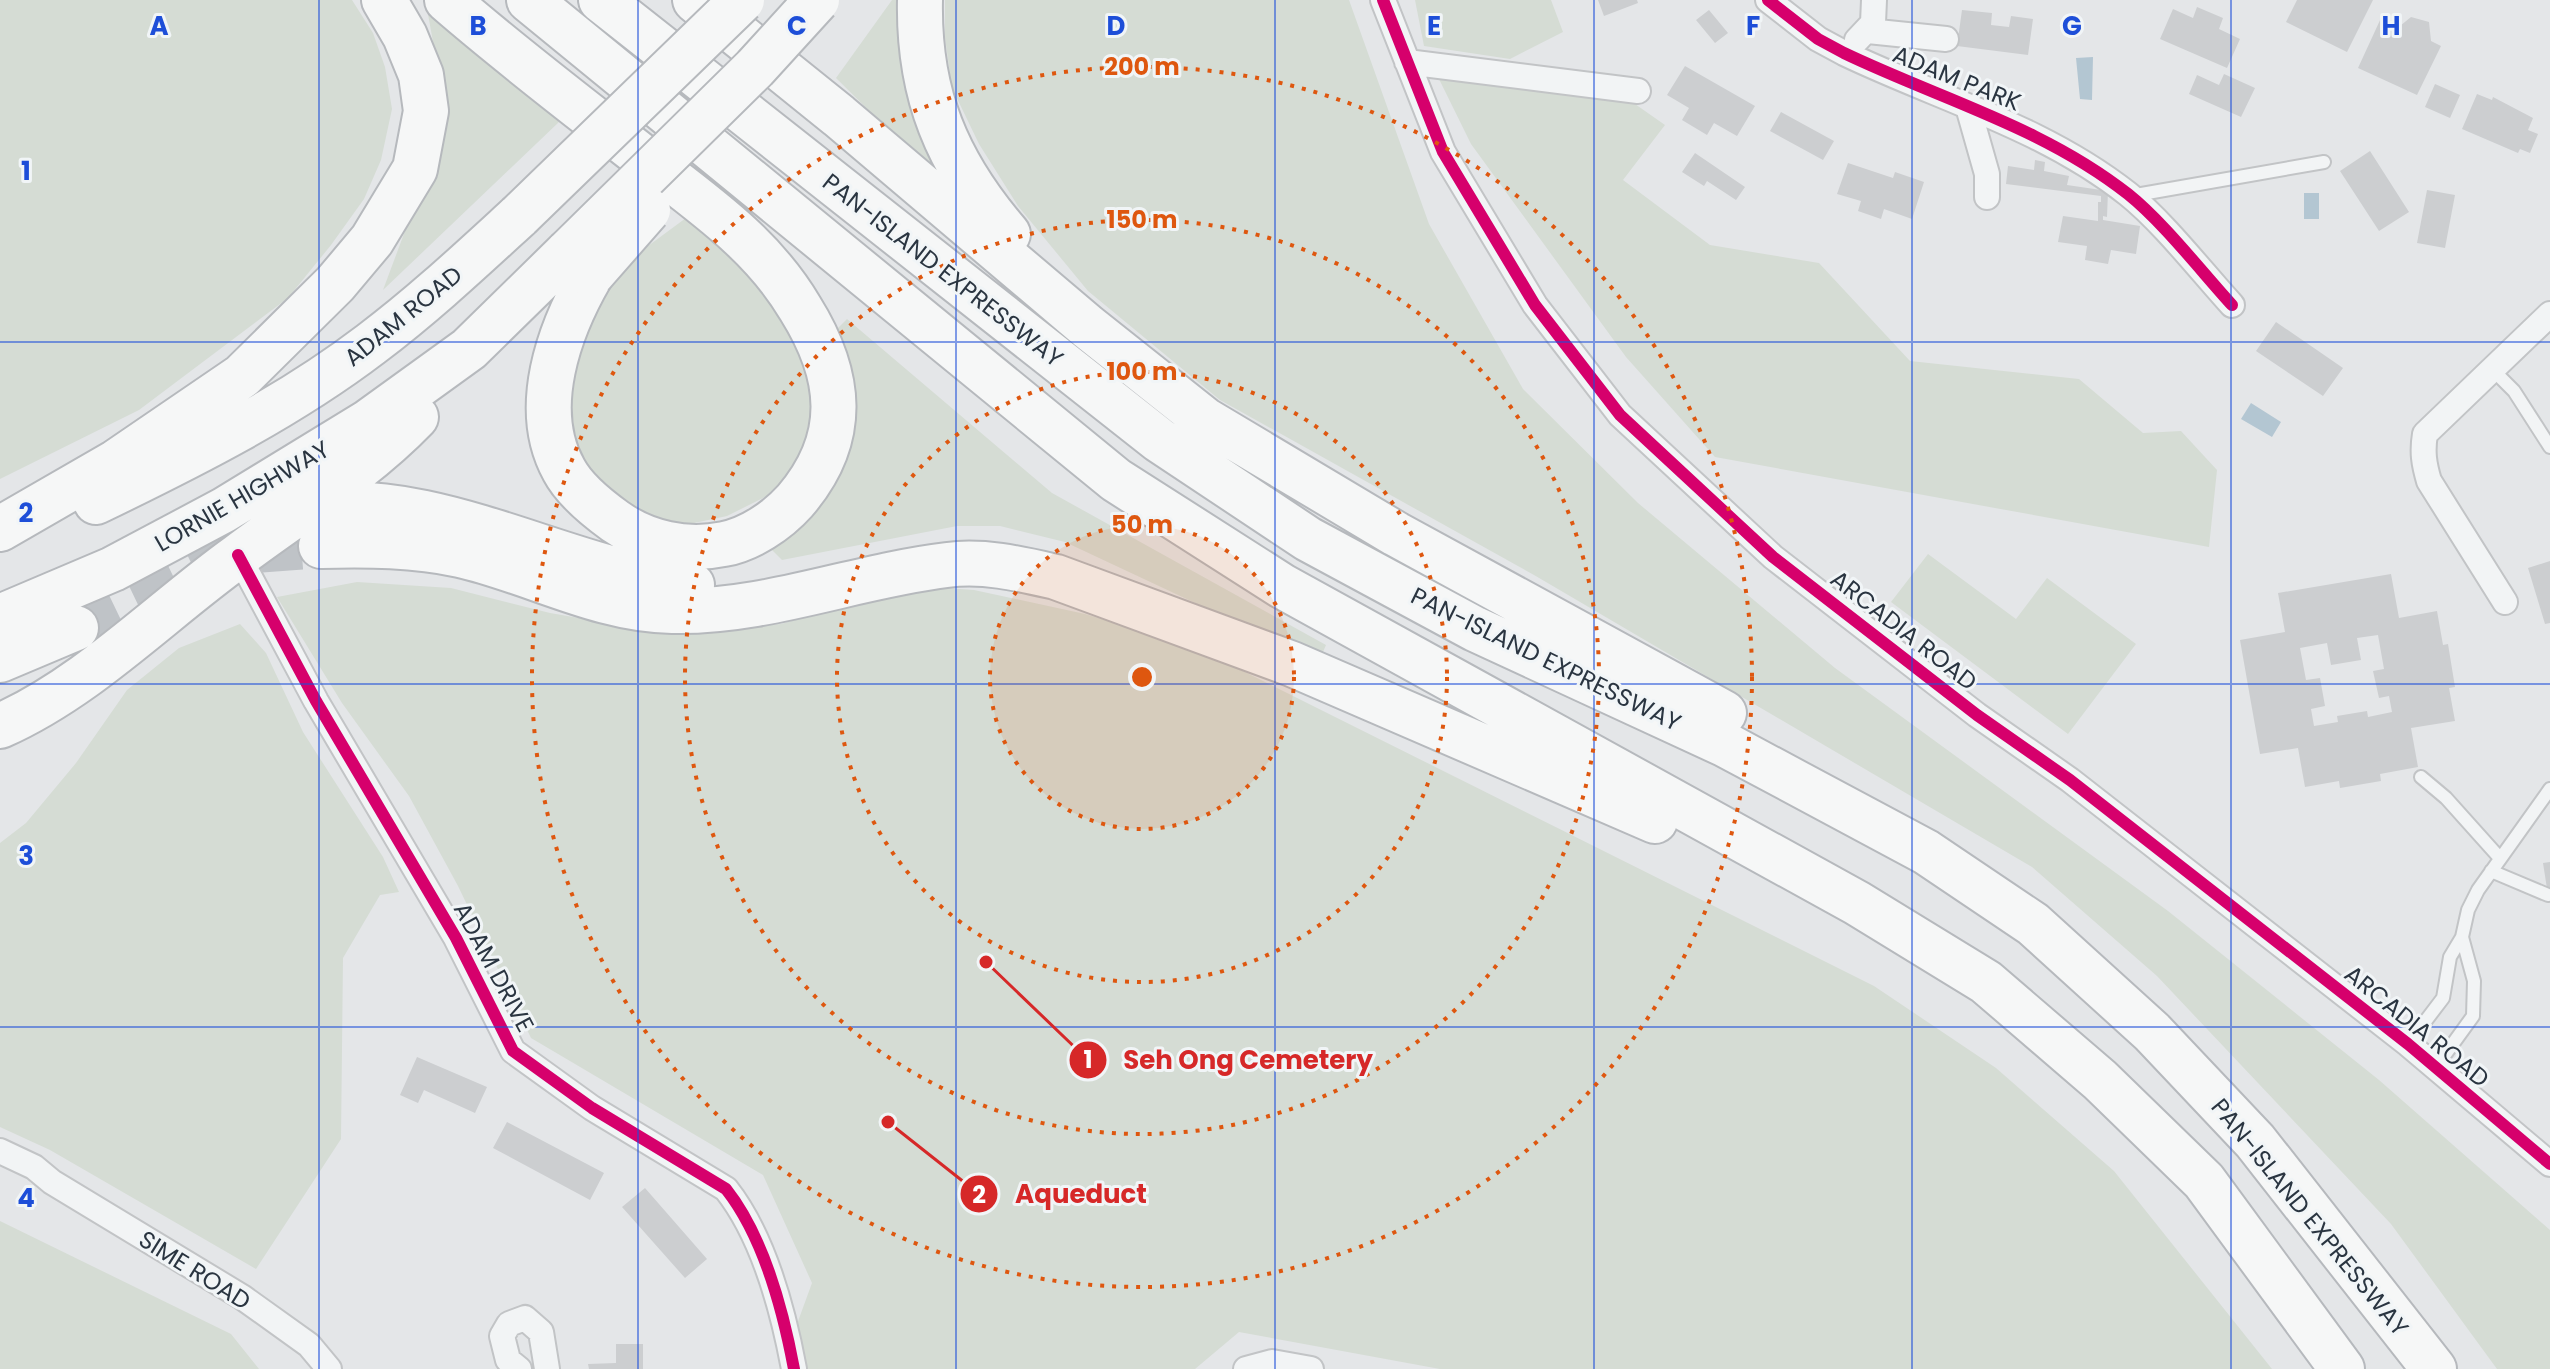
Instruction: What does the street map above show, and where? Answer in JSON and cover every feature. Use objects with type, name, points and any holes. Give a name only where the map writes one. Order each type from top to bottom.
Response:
[{"type":"highway","points":[[0,529],[116,462],[242,376],[335,284],[372,240],[415,169],[426,111],[421,75],[405,36],[384,0]]},
{"type":"highway","points":[[447,0],[746,237],[801,308],[827,358],[835,415],[819,468],[786,510],[746,537],[724,544],[681,546],[633,533],[593,502],[564,471],[550,428],[559,343],[580,264]]},
{"type":"highway","name":"PAN-ISLAND EXPRESSWAY","points":[[529,0],[1116,480],[1282,586],[1763,851],[1986,982],[2100,1080],[2204,1181],[2342,1369]]},
{"type":"highway","name":"PAN-ISLAND EXPRESSWAY","points":[[601,0],[1159,440],[1308,539],[1475,629],[1726,745],[1926,852],[2033,924],[2152,1032],[2255,1141],[2434,1369]]},
{"type":"highway","name":"ADAM ROAD","points":[[0,542],[73,513],[154,474],[310,387],[441,288],[609,131],[712,11],[742,0]]},
{"type":"highway","points":[[0,726],[45,704],[238,555],[315,526],[438,393],[469,349],[580,264],[684,168],[755,68],[817,0]]},
{"type":"highway","points":[[920,0],[921,63],[928,96],[954,158],[976,195],[1088,327]]},
{"type":"highway","points":[[712,11],[1088,327],[1205,420],[1270,460],[1849,786],[1926,852]]},
{"type":"highway","name":"LORNIE HIGHWAY","points":[[0,617],[113,569],[224,510],[368,422],[469,349]]},
{"type":"highway","points":[[315,526],[333,503],[377,505],[447,518],[610,570],[694,585],[882,557],[935,556],[949,564],[988,564],[1056,577],[1189,624],[1350,688],[1713,845],[1763,851]]},
{"type":"highway","points":[[0,660],[76,628]]},
{"type":"highway","points":[[0,706],[42,689],[67,686]]},
{"type":"street","name":"ARCADIA ROAD","points":[[1383,0],[1443,152],[1535,305],[1620,415],[1773,557],[1977,715],[2070,780],[2408,1044],[2550,1164]]},
{"type":"street","name":"ADAM PARK","points":[[1768,0],[1818,39],[1844,53],[2010,122],[2061,149],[2130,196],[2232,305]]},
{"type":"street","points":[[1844,53],[1873,23],[1874,0]]},
{"type":"street","points":[[1868,31],[1946,39]]},
{"type":"street","points":[[1407,62],[1638,91]]},
{"type":"street","points":[[1968,107],[1987,174],[1987,197]]},
{"type":"street","points":[[2505,602],[2429,481],[2422,459],[2425,434],[2550,314]]},
{"type":"street","name":"ADAM DRIVE","points":[[238,555],[316,701],[456,938],[513,1051],[592,1108],[726,1189],[741,1208],[762,1260],[794,1369]]},
{"type":"street","name":"SIME ROAD","points":[[0,1151],[34,1167],[52,1182],[242,1297],[309,1345],[329,1369]]},
{"type":"street","name":"SIME ROAD","points":[[0,1164],[33,1182],[52,1182]]},
{"type":"street","points":[[519,1369],[508,1360],[502,1336],[509,1324],[525,1318],[541,1332],[547,1369]]},
{"type":"street","points":[[1246,1369],[1272,1362],[1311,1369]]},
{"type":"lane","points":[[2130,196],[2324,162]]},
{"type":"lane","points":[[2493,370],[2514,391],[2542,439],[2550,447]]},
{"type":"lane","points":[[2421,777],[2446,798],[2498,856]]},
{"type":"lane","points":[[2408,1044],[2443,998],[2450,957],[2462,937],[2468,910],[2498,856],[2550,789]]},
{"type":"lane","points":[[2491,871],[2548,895]]},
{"type":"lane","points":[[2436,1067],[2473,1016],[2474,981],[2462,937]]},
{"type":"shaded area","points":[[0,0],[352,0],[373,33],[385,67],[392,109],[381,160],[364,199],[288,298],[139,410],[0,479]]},
{"type":"shaded area","points":[[892,0],[903,0],[912,89],[936,177],[836,78]]},
{"type":"shaded area","points":[[945,0],[1349,0],[1429,224],[1523,389],[1638,503],[1835,668],[2168,911],[2379,1080],[2550,1230],[2550,1369],[2497,1369],[2391,1224],[2157,976],[2032,867],[1534,575],[1220,400],[1088,291],[1018,206],[979,144],[952,88],[945,38]]},
{"type":"shaded area","points":[[1415,0],[1551,0],[1563,32],[1510,59],[1424,46]]},
{"type":"shaded area","points":[[426,3],[559,122],[383,290],[424,180],[442,92]]},
{"type":"shaded area","points":[[1439,79],[1635,104],[1665,125],[1623,180],[1710,245],[1819,263],[1910,361],[2079,379],[2143,433],[2181,431],[2217,470],[2209,547],[1715,457],[1626,357],[1471,144]]},
{"type":"shaded area","points":[[690,215],[766,291],[811,362],[812,436],[789,476],[773,493],[727,516],[680,526],[629,516],[585,464],[570,429],[568,396],[585,332],[601,294],[629,260]]},
{"type":"shaded area","points":[[847,319],[1052,493],[1326,645],[1319,661],[1065,542],[1000,526],[957,526],[782,560],[766,544],[800,517],[835,331]]},
{"type":"shaded area","points":[[1928,554],[2016,619],[2047,578],[2136,644],[2068,734],[1891,602]]},
{"type":"shaded area","points":[[357,582],[451,588],[550,613],[637,628],[701,631],[781,624],[917,586],[974,590],[1085,614],[1197,648],[1874,986],[1996,1068],[2114,1171],[2272,1369],[1440,1369],[1239,1332],[1195,1369],[806,1369],[797,1324],[812,1283],[763,1175],[531,1038],[458,886],[409,796],[342,703],[277,597]]},
{"type":"shaded area","points":[[240,624],[266,653],[303,732],[383,857],[399,892],[380,895],[343,958],[341,1139],[256,1269],[50,1150],[0,1127],[0,843],[26,823],[76,763],[127,690],[179,648]]},
{"type":"shaded area","points":[[0,1221],[231,1334],[259,1369],[0,1369]]},
{"type":"water","points":[[2093,57],[2092,100],[2080,99],[2076,58]]},
{"type":"water","points":[[2304,193],[2319,193],[2319,219],[2304,219]]},
{"type":"water","points":[[2251,403],[2281,422],[2272,437],[2241,419]]},
{"type":"building","points":[[1598,0],[1637,0],[1638,3],[1604,16]]},
{"type":"building","points":[[2297,0],[2373,0],[2347,52],[2286,22]]},
{"type":"building","points":[[2197,7],[2223,18],[2219,29],[2240,39],[2227,68],[2160,39],[2173,9],[2193,18]]},
{"type":"building","points":[[1709,10],[1728,33],[1715,43],[1696,20]]},
{"type":"building","points":[[1962,10],[1992,13],[1991,25],[2009,27],[2011,16],[2033,19],[2028,55],[1957,46]]},
{"type":"building","points":[[2411,17],[2429,22],[2431,41],[2441,46],[2417,95],[2358,68],[2381,18],[2400,26]]},
{"type":"building","points":[[1685,66],[1755,106],[1737,136],[1714,123],[1707,135],[1682,120],[1689,108],[1667,95]]},
{"type":"building","points":[[2224,74],[2255,88],[2241,117],[2189,94],[2197,75],[2219,85]]},
{"type":"building","points":[[2435,84],[2460,95],[2450,118],[2425,107]]},
{"type":"building","points":[[2477,94],[2492,100],[2493,97],[2533,118],[2528,130],[2538,134],[2530,153],[2520,149],[2518,153],[2462,129]]},
{"type":"building","points":[[1781,112],[1834,141],[1823,160],[1770,131]]},
{"type":"building","points":[[2370,151],[2409,212],[2379,231],[2340,171]]},
{"type":"building","points":[[1695,153],[1745,187],[1736,200],[1707,181],[1704,186],[1682,172]]},
{"type":"building","points":[[2035,160],[2045,162],[2044,171],[2069,176],[2067,185],[2108,191],[2107,217],[2103,216],[2103,220],[2140,226],[2136,254],[2111,250],[2108,264],[2085,260],[2087,246],[2058,242],[2063,216],[2098,221],[2101,196],[2006,184],[2008,166],[2034,170]]},
{"type":"building","points":[[1848,163],[1893,178],[1895,172],[1924,182],[1912,219],[1884,209],[1881,219],[1858,211],[1861,201],[1837,194]]},
{"type":"building","points":[[2427,190],[2455,195],[2445,248],[2417,243]]},
{"type":"building","points":[[2276,322],[2343,368],[2323,396],[2256,351]]},
{"type":"building","points":[[2550,561],[2550,623],[2545,624],[2528,568]]},
{"type":"building","points":[[2391,574],[2399,618],[2437,611],[2443,645],[2448,644],[2455,687],[2449,688],[2455,721],[2411,728],[2418,767],[2380,774],[2381,781],[2340,788],[2339,781],[2305,787],[2298,748],[2260,754],[2240,640],[2285,632],[2278,593]],"holes":[[[2378,635],[2384,669],[2373,671],[2379,698],[2389,696],[2392,712],[2368,717],[2367,711],[2337,716],[2338,722],[2314,726],[2311,709],[2325,706],[2320,678],[2306,680],[2300,648],[2327,643],[2331,665],[2361,660],[2357,638]]]},
{"type":"building","points":[[2550,862],[2550,895],[2548,895],[2543,863]]},
{"type":"building","points":[[417,1057],[487,1087],[475,1113],[424,1090],[418,1103],[400,1095]]},
{"type":"building","points":[[507,1122],[604,1173],[590,1200],[493,1148]]},
{"type":"building","points":[[645,1188],[707,1259],[685,1278],[622,1207]]},
{"type":"building","points":[[616,1344],[643,1344],[643,1369],[589,1369],[588,1364],[616,1363]]},
{"type":"tunnel","points":[[76,628],[211,563],[255,551],[321,546]]},
{"type":"cycle path","points":[[1383,0],[1443,152],[1535,305],[1620,415],[1773,557],[1977,715],[2070,780],[2408,1044],[2550,1164]]},
{"type":"cycle path","points":[[1768,0],[1818,39],[1844,53],[2026,132],[2095,171],[2155,218],[2232,305]]},
{"type":"cycle path","points":[[238,555],[316,701],[456,938],[513,1051],[592,1108],[726,1189],[761,1251],[778,1299],[794,1369]]},
{"type":"place","name":"Seh Ong Cemetery","points":[[986,962]]},
{"type":"place","name":"Aqueduct","points":[[888,1122]]}]
